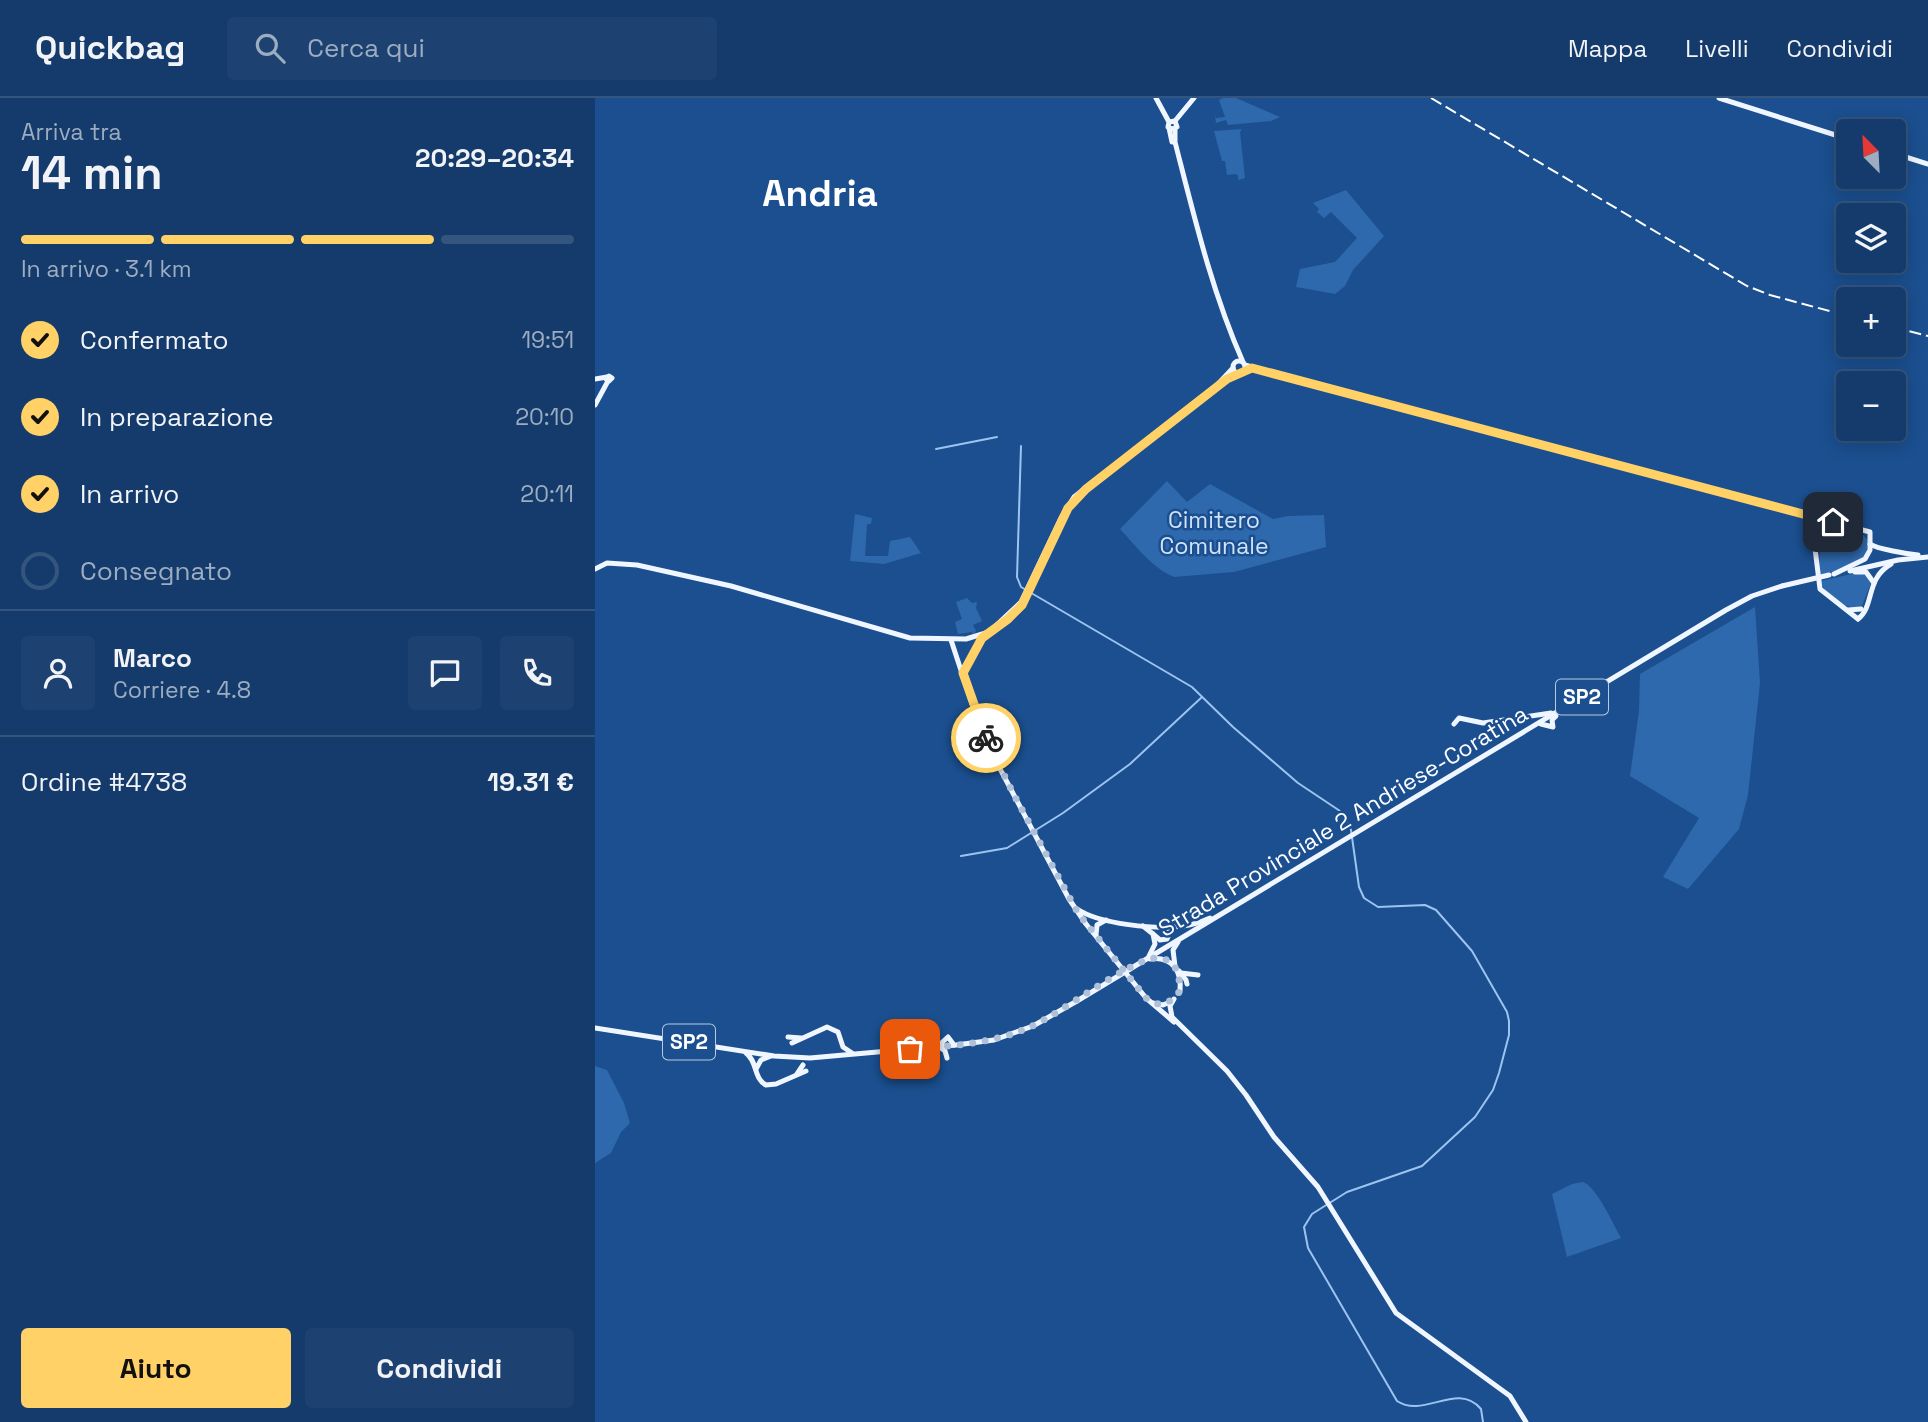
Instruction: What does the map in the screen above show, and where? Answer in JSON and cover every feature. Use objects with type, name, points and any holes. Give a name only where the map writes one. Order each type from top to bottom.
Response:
[{"type":"main road","points":[[1158,98],[1173,124],[1196,230],[1240,367]]},
{"type":"main road","points":[[1173,124],[1194,98]]},
{"type":"main road","points":[[1720,98],[1836,135]]},
{"type":"main road","points":[[1906,157],[1928,164]]},
{"type":"main road","points":[[963,673],[982,638],[1017,611],[1061,517],[1074,497],[1240,367],[1800,514],[1812,520],[1870,532],[1870,544],[1865,559],[1832,575]]},
{"type":"main road","points":[[595,405],[603,379]]},
{"type":"main road","points":[[1812,520],[1820,589],[1858,619]]},
{"type":"main road","points":[[1870,544],[1878,549],[1928,557]]},
{"type":"main road","name":"Strada Provinciale 2 Andriese-Coratina","points":[[595,1030],[774,1056],[824,1057],[955,1045],[994,1040],[1017,1033],[1047,1019],[1739,603],[1782,586],[1905,559],[1928,557]]},
{"type":"main road","points":[[1858,619],[1863,615],[1877,575],[1883,568],[1905,559]]},
{"type":"main road","points":[[595,569],[607,563],[628,564],[726,587],[909,640],[952,642],[982,638]]},
{"type":"main road","points":[[1842,572],[1866,572],[1874,583]]},
{"type":"main road","points":[[952,642],[985,634],[1015,610],[1028,592]]},
{"type":"main road","points":[[1858,619],[1861,609],[1867,603]]},
{"type":"main road","points":[[1845,610],[1861,609]]},
{"type":"main road","points":[[952,642],[978,722],[998,765],[1075,907],[1149,1001],[1187,1033]]},
{"type":"main road","points":[[1454,724],[1462,721],[1483,723],[1524,718],[1561,710]]},
{"type":"main road","points":[[1537,725],[1553,727],[1552,720],[1561,710]]},
{"type":"main road","points":[[1524,718],[1530,723],[1526,732]]},
{"type":"main road","points":[[1075,907],[1104,920],[1166,927],[1195,924],[1229,910]]},
{"type":"main road","points":[[1086,924],[1093,917]]},
{"type":"main road","points":[[1086,924],[1104,920]]},
{"type":"main road","points":[[1096,936],[1096,927],[1104,920]]},
{"type":"main road","points":[[1140,925],[1160,940],[1167,939],[1170,932],[1166,927]]},
{"type":"main road","points":[[1144,960],[1153,950],[1153,934]]},
{"type":"main road","points":[[1179,992],[1173,950],[1189,934]]},
{"type":"main road","points":[[1144,960],[1164,959],[1178,971],[1187,984],[1162,1013]]},
{"type":"main road","points":[[1178,971],[1198,975]]},
{"type":"main road","points":[[1149,1001],[1160,1005],[1171,1002]]},
{"type":"main road","points":[[1171,1002],[1172,1017],[1227,1071],[1274,1137],[1329,1204],[1396,1313],[1510,1396],[1526,1422]]},
{"type":"main road","points":[[788,1037],[797,1042],[827,1027],[838,1032],[846,1051],[859,1054]]},
{"type":"main road","points":[[824,1057],[835,1051],[840,1042]]},
{"type":"main road","points":[[936,1047],[945,1051],[947,1058],[955,1045]]},
{"type":"main road","points":[[743,1051],[751,1057],[758,1079],[766,1085],[803,1075],[803,1065]]},
{"type":"main road","points":[[756,1069],[761,1060],[774,1056]]},
{"type":"green space","points":[[1236,98],[1280,117],[1271,121],[1228,125],[1226,120],[1216,123],[1215,115],[1216,118],[1225,117],[1219,100]]},
{"type":"green space","points":[[1242,129],[1240,132],[1245,178],[1238,180],[1236,174],[1227,175],[1214,131]]},
{"type":"green space","points":[[1346,190],[1384,236],[1353,270],[1345,286],[1335,294],[1296,287],[1300,269],[1335,262],[1357,238],[1331,212],[1324,218],[1313,203]]},
{"type":"green space","name":"Cimitero Comunale","points":[[1167,481],[1187,502],[1210,484],[1273,519],[1324,515],[1326,547],[1234,572],[1174,577],[1151,562],[1120,529]]},
{"type":"green space","points":[[855,514],[872,518],[871,524],[867,524],[865,556],[888,556],[890,541],[910,537],[921,553],[884,564],[850,561]]},
{"type":"green space","points":[[1848,529],[1861,533],[1868,540],[1864,556],[1852,566],[1819,575],[1820,542],[1840,537]]},
{"type":"green space","points":[[1861,572],[1867,574],[1871,583],[1861,608],[1836,601],[1820,581]]},
{"type":"green space","points":[[967,598],[972,603],[977,602],[976,608],[982,621],[973,625],[976,631],[973,635],[972,632],[958,634],[955,622],[962,619],[956,602]]},
{"type":"green space","points":[[1755,607],[1760,683],[1748,795],[1739,829],[1688,889],[1663,877],[1699,818],[1630,776],[1639,711],[1640,674]]},
{"type":"green space","points":[[595,1066],[607,1070],[624,1103],[630,1123],[621,1132],[611,1153],[595,1163]]},
{"type":"green space","points":[[1583,1182],[1599,1198],[1621,1238],[1567,1257],[1552,1194],[1572,1184]]},
{"type":"waterway","points":[[936,449],[997,437]]},
{"type":"waterway","points":[[1021,446],[1017,577],[1021,587],[1192,687],[1233,727],[1298,783],[1340,811],[1351,830],[1359,887],[1364,898],[1378,907],[1425,905],[1436,910],[1472,951],[1507,1012],[1509,1035],[1499,1073],[1493,1090],[1475,1117],[1422,1166],[1347,1192],[1312,1214],[1304,1227],[1308,1248],[1397,1401],[1418,1406],[1462,1398],[1472,1401],[1481,1409],[1483,1422]]},
{"type":"waterway","points":[[961,856],[1007,848],[1063,813],[1130,764],[1202,697]]},
{"type":"railway","points":[[1431,98],[1747,286],[1836,313]]},
{"type":"railway","points":[[1906,330],[1928,336]]},
{"type":"way so far","points":[[910,1049],[994,1040],[1017,1033],[1051,1017],[1077,1000],[1116,977],[1130,968],[1151,958],[1168,960],[1175,966],[1180,978],[1179,992],[1166,1004],[1149,1001],[1146,998],[1129,977],[1113,957],[1086,924],[1069,899],[986,738]]},
{"type":"district","name":"Andria","points":[[820,193]]},
{"type":"route","points":[[986,738],[978,722],[963,673],[982,638],[1022,605],[1068,508],[1086,489],[1227,379],[1252,368],[1833,522]]}]
